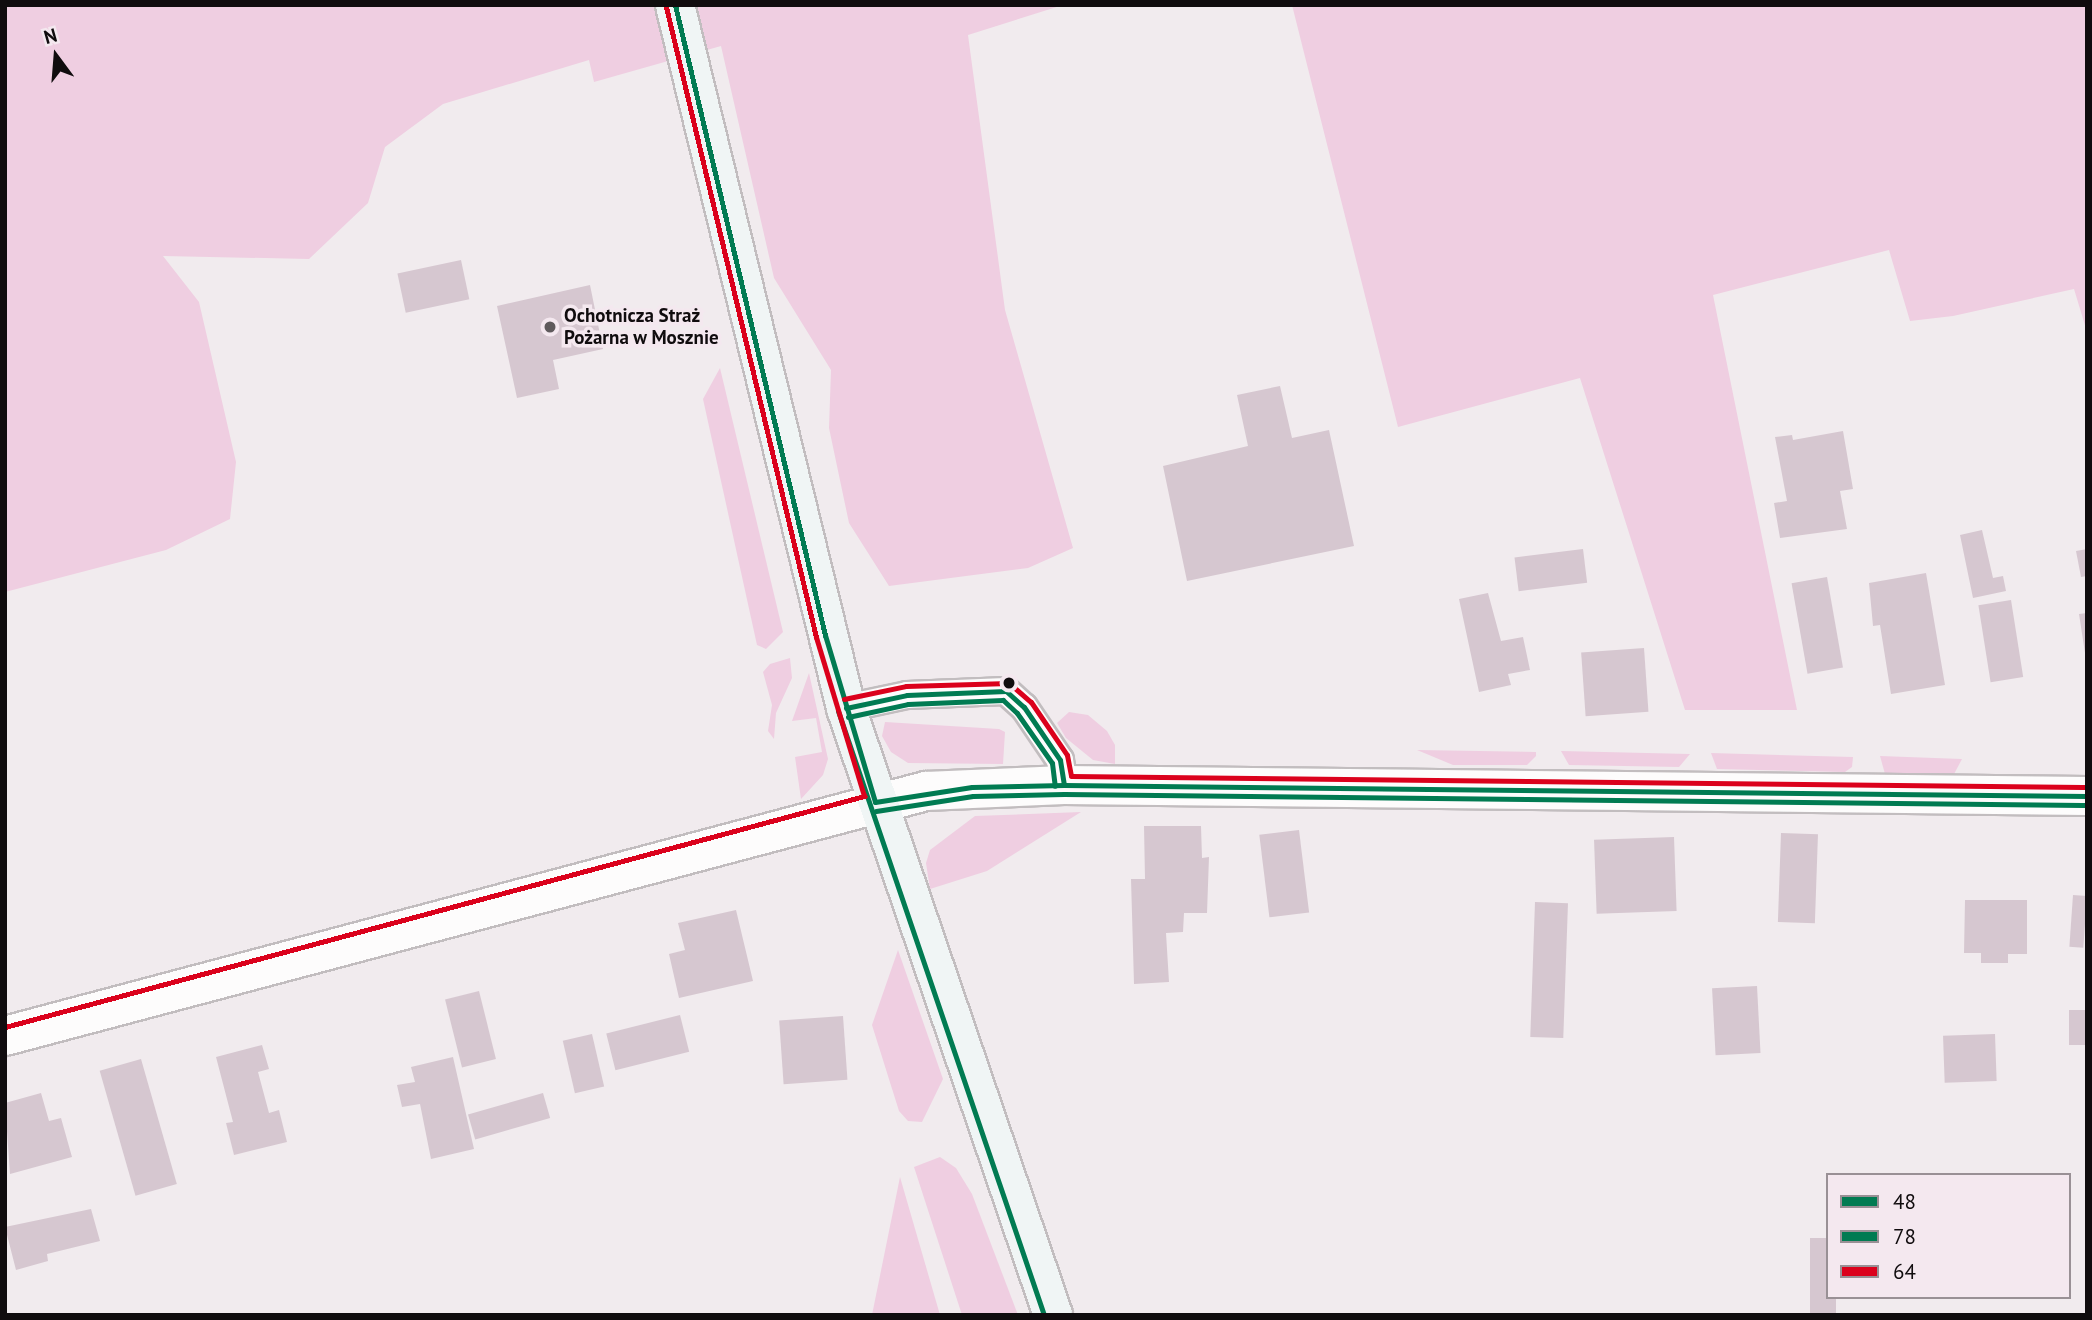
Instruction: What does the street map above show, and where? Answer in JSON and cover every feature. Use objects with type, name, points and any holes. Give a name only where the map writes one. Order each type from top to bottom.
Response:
[{"type":"street","points":[[675,5],[846,708],[875,802],[1054,1315]]},
{"type":"street","points":[[5,1036],[875,802],[972,786],[2087,796]]},
{"type":"lane","points":[[846,708],[907,695],[1006,691],[1024,707],[1060,760],[1064,785]]},
{"type":"shaded area","points":[[5,5],[1063,5],[968,35],[1005,310],[1073,548],[1028,568],[889,586],[849,523],[829,428],[831,370],[774,278],[721,46],[594,82],[589,60],[443,104],[385,147],[368,203],[309,259],[163,256],[199,302],[236,462],[230,519],[166,550],[5,592]]},
{"type":"shaded area","points":[[1292,5],[2087,5],[2087,332],[2074,289],[1953,316],[1910,321],[1889,250],[1713,295],[1797,710],[1685,710],[1580,378],[1398,427]]},
{"type":"shaded area","points":[[720,368],[783,632],[766,649],[757,645],[703,399]]},
{"type":"shaded area","points":[[790,658],[792,678],[776,713],[774,739],[768,731],[772,705],[763,672],[770,664]]},
{"type":"shaded area","points":[[809,673],[828,759],[823,775],[801,799],[795,757],[822,752],[816,718],[792,721]]},
{"type":"shaded area","points":[[1069,712],[1088,715],[1107,731],[1115,745],[1115,764],[1093,760],[1066,738],[1057,723]]},
{"type":"shaded area","points":[[885,722],[999,729],[1005,732],[1003,764],[908,763],[891,752],[882,736]]},
{"type":"shaded area","points":[[1417,750],[1536,752],[1536,756],[1527,765],[1453,765]]},
{"type":"shaded area","points":[[1561,751],[1690,754],[1679,767],[1569,765]]},
{"type":"shaded area","points":[[1711,753],[1853,757],[1852,767],[1845,772],[1717,769]]},
{"type":"shaded area","points":[[1880,756],[1962,759],[1953,776],[1885,774]]},
{"type":"shaded area","points":[[1081,812],[987,871],[930,889],[926,863],[930,850],[975,816]]},
{"type":"shaded area","points":[[898,950],[943,1079],[922,1122],[908,1121],[899,1111],[872,1025]]},
{"type":"shaded area","points":[[940,1157],[956,1168],[972,1194],[1018,1315],[962,1315],[914,1167]]},
{"type":"shaded area","points":[[900,1177],[940,1315],[872,1315]]},
{"type":"building","points":[[461,260],[469,299],[406,313],[397,274]]},
{"type":"building","name":"Ochotnicza Straż Pożarna w Mosznie","points":[[590,285],[603,349],[553,360],[559,389],[517,398],[497,306]]},
{"type":"building","points":[[1280,386],[1292,438],[1329,430],[1354,546],[1187,581],[1163,466],[1248,446],[1237,395]]},
{"type":"building","points":[[1843,431],[1853,489],[1840,491],[1847,529],[1780,538],[1774,503],[1787,501],[1775,437],[1792,435],[1793,440]]},
{"type":"building","points":[[1982,530],[1993,578],[2003,576],[2006,591],[1973,598],[1960,535]]},
{"type":"building","points":[[1583,549],[1587,583],[1519,591],[1515,557]]},
{"type":"building","points":[[2087,549],[2087,576],[2081,577],[2076,551]]},
{"type":"building","points":[[1926,573],[1945,685],[1891,694],[1880,625],[1873,626],[1869,583]]},
{"type":"building","points":[[1827,577],[1843,668],[1808,674],[1792,583]]},
{"type":"building","points":[[1488,593],[1501,641],[1523,637],[1530,670],[1508,674],[1511,685],[1479,692],[1459,599]]},
{"type":"building","points":[[2011,600],[2023,677],[1991,682],[1978,605]]},
{"type":"building","points":[[2087,613],[2087,653],[2085,653],[2079,614]]},
{"type":"building","points":[[1644,648],[1648,712],[1586,716],[1581,652]]},
{"type":"building","points":[[1144,826],[1201,826],[1202,858],[1209,857],[1207,913],[1184,913],[1183,932],[1166,933],[1169,982],[1134,984],[1131,879],[1145,879]]},
{"type":"building","points":[[1299,830],[1309,912],[1269,917],[1259,835]]},
{"type":"building","points":[[1781,833],[1818,834],[1815,923],[1778,922]]},
{"type":"building","points":[[1674,837],[1677,911],[1597,914],[1594,840]]},
{"type":"building","points":[[2073,895],[2087,896],[2083,948],[2069,947]]},
{"type":"building","points":[[1965,900],[2027,900],[2027,954],[2008,954],[2008,963],[1981,963],[1981,953],[1964,953]]},
{"type":"building","points":[[1535,902],[1568,903],[1563,1038],[1530,1037]]},
{"type":"building","points":[[736,910],[753,981],[679,998],[669,954],[685,950],[678,923]]},
{"type":"building","points":[[1757,986],[1761,1053],[1716,1055],[1712,988]]},
{"type":"building","points":[[479,991],[496,1059],[462,1067],[445,999]]},
{"type":"building","points":[[2069,1010],[2087,1010],[2087,1045],[2069,1045]]},
{"type":"building","points":[[680,1015],[689,1052],[615,1070],[606,1033]]},
{"type":"building","points":[[843,1016],[847,1080],[784,1084],[779,1020]]},
{"type":"building","points":[[592,1034],[604,1087],[575,1093],[563,1041]]},
{"type":"building","points":[[1995,1034],[1997,1081],[1945,1083],[1943,1036]]},
{"type":"building","points":[[262,1045],[269,1069],[258,1072],[269,1113],[279,1110],[287,1142],[234,1155],[226,1123],[233,1122],[216,1057]]},
{"type":"building","points":[[453,1057],[474,1149],[431,1159],[420,1104],[402,1107],[397,1085],[415,1082],[411,1067]]},
{"type":"building","points":[[141,1059],[177,1184],[135,1196],[100,1071]]},
{"type":"building","points":[[41,1093],[49,1121],[61,1118],[72,1157],[10,1174],[5,1103]]},
{"type":"building","points":[[543,1093],[550,1118],[475,1139],[468,1114]]},
{"type":"building","points":[[91,1209],[100,1241],[47,1254],[48,1261],[16,1270],[5,1227]]},
{"type":"building","points":[[1810,1238],[1826,1238],[1826,1299],[1836,1299],[1836,1315],[1810,1315]]},
{"type":"transit line","name":"48","points":[[675,5],[825,635],[875,802],[972,787],[1064,785],[2087,796]]},
{"type":"transit line","name":"64","points":[[5,1027],[864,796],[816,637],[666,7]]},
{"type":"transit line","name":"64","points":[[844,699],[906,686],[1009,683],[1031,702],[1067,755],[1071,776],[2087,787]]},
{"type":"transit line","name":"48","points":[[846,708],[907,695],[1006,691],[1024,707],[1060,760],[1064,785]]},
{"type":"transit line","name":"78","points":[[848,717],[908,704],[1003,700],[1017,713],[1052,763],[1055,786]]},
{"type":"transit line","name":"78","points":[[838,711],[1044,1315]]},
{"type":"transit line","name":"78","points":[[876,811],[973,796],[1064,794],[2087,805]]},
{"type":"place","name":"Ochotnicza Straż Pożarna w Mosznie","points":[[550,327]]}]
